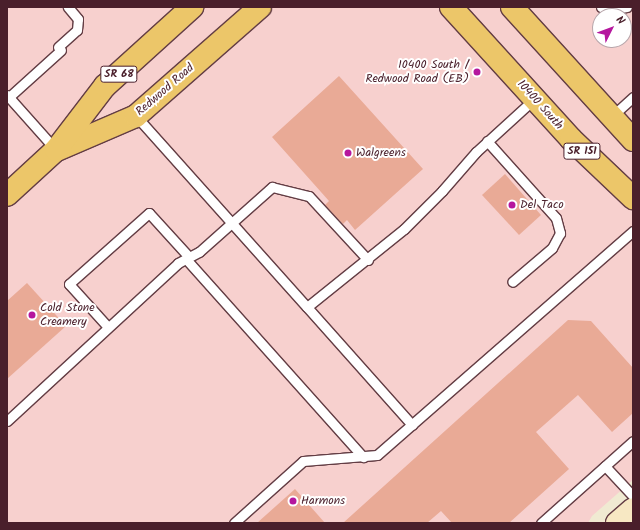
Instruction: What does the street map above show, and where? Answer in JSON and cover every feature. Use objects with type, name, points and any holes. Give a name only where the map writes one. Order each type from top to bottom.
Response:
[{"type":"main road","name":"Redwood Road","points":[[7,195],[56,150],[105,86],[192,7]]},
{"type":"main road","name":"Redwood Road","points":[[56,150],[136,116],[260,7]]},
{"type":"main road","name":"10400 South","points":[[451,7],[595,164],[633,198]]},
{"type":"main road","points":[[512,7],[611,118],[633,140]]},
{"type":"street","points":[[617,523],[633,509]]},
{"type":"lane","points":[[56,150],[8,96],[60,48],[77,30],[78,19],[68,7]]},
{"type":"lane","points":[[601,7],[608,10],[627,7]]},
{"type":"lane","points":[[611,118],[633,97]]},
{"type":"lane","points":[[307,308],[328,289],[368,260],[436,198],[487,141],[534,99]]},
{"type":"lane","points":[[136,116],[412,425]]},
{"type":"lane","points":[[487,141],[556,218],[560,233],[552,248],[512,282]]},
{"type":"lane","points":[[7,421],[178,263],[199,252],[272,186],[309,196],[368,260]]},
{"type":"lane","points":[[108,327],[69,284],[149,213],[363,457]]},
{"type":"lane","points":[[234,523],[303,461],[377,455],[633,231]]},
{"type":"lane","points":[[541,523],[633,440]]},
{"type":"lane","points":[[605,466],[633,496]]},
{"type":"shaded area","points":[[7,7],[633,7],[633,480],[592,516],[588,523],[7,523]]},
{"type":"building","name":"Walgreens","points":[[339,76],[423,169],[355,230],[347,220],[343,224],[325,205],[329,201],[272,137]]},
{"type":"building","name":"Del Taco","points":[[505,174],[541,215],[519,235],[482,195]]},
{"type":"building","points":[[27,283],[66,326],[7,379],[7,301]]},
{"type":"building","points":[[568,320],[591,321],[633,368],[633,413],[612,432],[578,395],[536,432],[569,469],[509,523],[452,523],[441,511],[427,523],[343,523]]},
{"type":"building","name":"Harmons","points":[[295,489],[325,523],[257,523]]},
{"type":"place","name":"10400 South / Redwood Road (EB)","points":[[477,72]]},
{"type":"place","name":"Walgreens","points":[[348,153]]},
{"type":"place","name":"Del Taco","points":[[512,205]]},
{"type":"place","name":"Cold Stone Creamery","points":[[32,315]]},
{"type":"place","name":"Harmons","points":[[293,501]]}]
